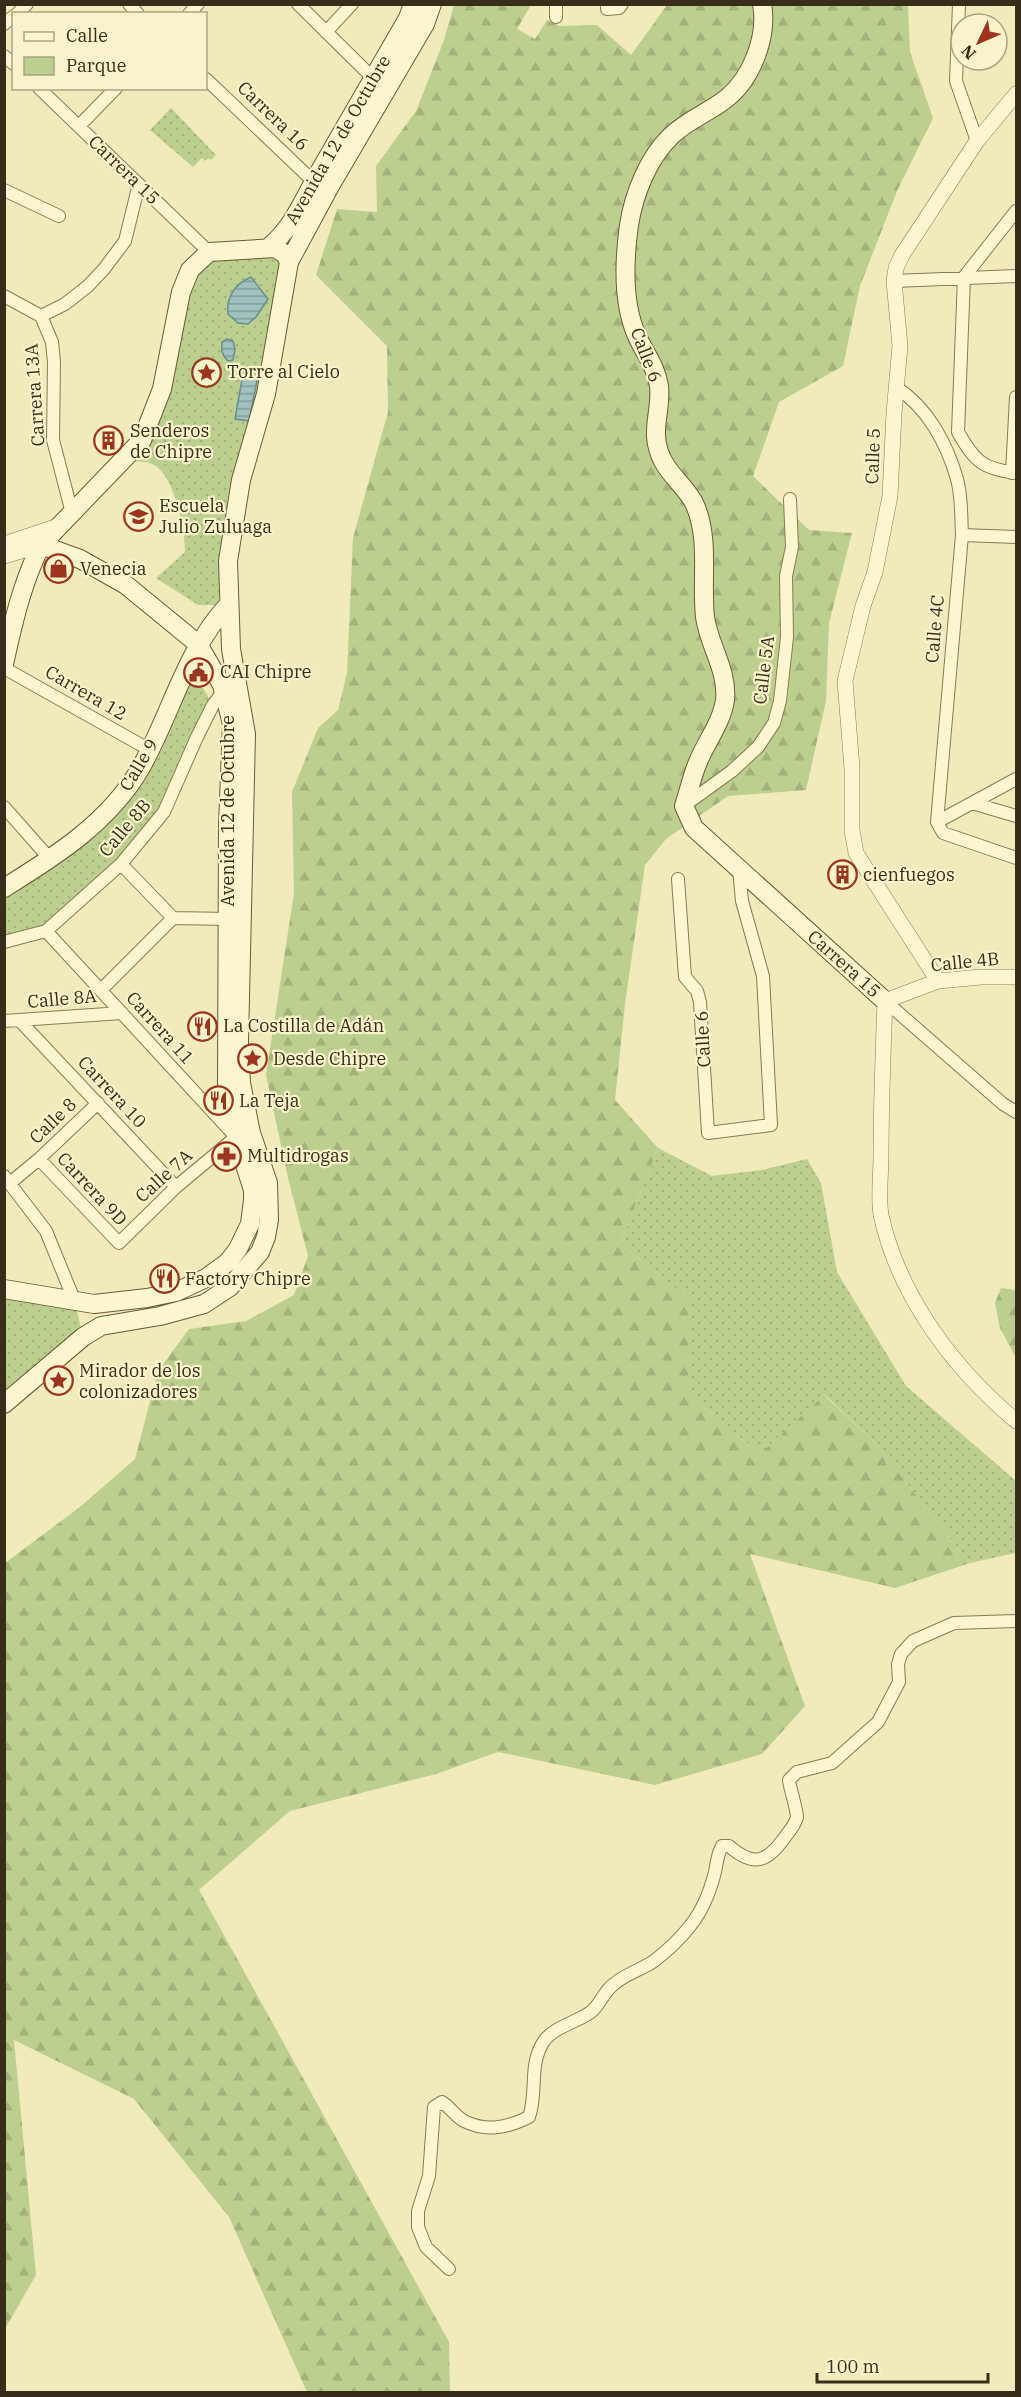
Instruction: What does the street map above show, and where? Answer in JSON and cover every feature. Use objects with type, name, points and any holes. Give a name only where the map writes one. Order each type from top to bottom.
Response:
[{"type":"main road","name":"Avenida 12 de Octubre","points":[[4,1404],[83,1336],[101,1326],[160,1316],[204,1304],[221,1295],[244,1273],[260,1252],[266,1237],[270,1206],[268,1183],[243,1135],[239,1041],[246,734],[231,649],[228,561],[241,480],[266,394],[289,262],[330,186],[379,84],[412,4]]},
{"type":"main road","name":"Avenida 12 de Octubre","points":[[267,248],[282,236],[292,223],[314,181],[379,84],[425,24],[432,4]]},
{"type":"main road","name":"Calle 6","points":[[684,806],[698,763],[721,716],[725,687],[705,619],[701,526],[695,504],[663,462],[656,429],[659,387],[652,362],[637,336],[626,297],[629,224],[645,173],[670,136],[700,114],[728,98],[747,75],[759,50],[762,32],[762,4]]},
{"type":"main road","points":[[4,666],[16,611],[41,545],[142,440],[162,389],[181,292],[190,270],[208,252],[279,249],[289,262]]},
{"type":"main road","points":[[66,519],[80,559]]},
{"type":"main road","name":"Avenida 12 de Octubre","points":[[4,1289],[94,1304],[176,1292],[206,1278],[228,1262],[238,1249],[250,1224],[253,1200],[243,1135],[227,1084],[232,724],[224,690],[198,644],[126,585],[80,559],[41,545]]},
{"type":"main road","name":"Calle 9","points":[[4,888],[50,859],[103,817],[139,770],[198,644],[228,605]]},
{"type":"main road","name":"Carrera 15","points":[[684,806],[694,828],[885,1001]]},
{"type":"street","points":[[298,4],[379,84]]},
{"type":"street","points":[[326,32],[352,4]]},
{"type":"street","points":[[607,7],[619,8],[622,4]]},
{"type":"street","points":[[959,4],[956,81],[977,141]]},
{"type":"street","name":"Carrera 16","points":[[207,80],[314,181]]},
{"type":"street","name":"Carrera 15","points":[[41,90],[208,252]]},
{"type":"street","points":[[79,126],[114,90]]},
{"type":"street","name":"Calle 5","points":[[938,981],[856,852],[852,830],[852,768],[845,681],[855,635],[875,572],[891,496],[900,346],[894,281],[896,268],[902,255],[977,141],[1017,94]]},
{"type":"street","points":[[4,296],[41,316],[73,298],[88,286],[104,269],[124,241],[139,184]]},
{"type":"street","points":[[5,191],[59,216]]},
{"type":"street","points":[[1017,211],[963,278],[958,432],[969,452],[989,469],[1014,473],[1017,397]]},
{"type":"street","points":[[894,281],[1017,276]]},
{"type":"street","name":"Carrera 13A","points":[[41,316],[52,342],[53,440],[66,519]]},
{"type":"street","name":"Calle 4C","points":[[897,388],[908,395],[931,421],[942,440],[958,480],[962,535],[937,822]]},
{"type":"street","name":"Calle 5A","points":[[684,806],[732,771],[758,747],[774,723],[780,701],[787,637],[786,576],[792,547],[790,499]]},
{"type":"street","points":[[4,544],[66,519]]},
{"type":"street","points":[[962,535],[1017,537]]},
{"type":"street","points":[[4,556],[41,545]]},
{"type":"street","name":"Carrera 12","points":[[4,666],[150,750]]},
{"type":"street","name":"Calle 8B","points":[[4,942],[46,931],[121,864],[164,812],[197,737],[213,705],[224,690]]},
{"type":"street","points":[[1017,779],[937,822],[943,833],[1017,858]]},
{"type":"street","points":[[972,802],[1017,816]]},
{"type":"street","points":[[4,807],[50,859]]},
{"type":"street","points":[[121,864],[173,918],[228,920]]},
{"type":"street","name":"Calle 6","points":[[678,879],[685,977],[697,991],[700,1002],[708,1133],[771,1125],[763,976],[742,901],[739,869]]},
{"type":"street","name":"Calle 8A","points":[[101,990],[173,918]]},
{"type":"street","name":"Carrera 11","points":[[46,931],[122,1013],[243,1135]]},
{"type":"street","name":"Calle 4B","points":[[885,1001],[938,981],[981,977],[1017,977]]},
{"type":"street","points":[[885,1001],[881,1096],[881,1213],[893,1256],[912,1300],[963,1369],[994,1403],[1017,1422]]},
{"type":"street","name":"Carrera 15","points":[[885,1001],[1003,1104],[1017,1112]]},
{"type":"street","name":"Calle 8A","points":[[4,1021],[122,1013]]},
{"type":"street","name":"Carrera 10","points":[[20,1021],[176,1187]]},
{"type":"street","name":"Calle 8","points":[[6,1181],[39,1159],[98,1103]]},
{"type":"street","name":"Calle 7A","points":[[119,1243],[176,1187],[243,1135]]},
{"type":"street","name":"Carrera 9D","points":[[39,1159],[119,1243]]},
{"type":"street","points":[[6,1181],[46,1231],[75,1302]]},
{"type":"street","points":[[449,2269],[426,2247],[418,2227],[418,2211],[429,2176],[434,2107],[441,2102],[462,2120],[490,2130],[517,2123],[529,2117],[534,2099],[533,2077],[536,2058],[545,2040],[559,2029],[593,2010],[611,1986],[629,1972],[652,1962],[676,1942],[704,1908],[716,1870],[717,1854],[722,1846],[729,1846],[741,1857],[754,1861],[772,1855],[789,1832],[797,1816],[789,1780],[797,1772],[832,1763],[878,1722],[898,1682],[898,1664],[901,1654],[913,1641],[942,1626],[967,1621],[1017,1621]]},
{"type":"green space","points":[[454,5],[531,5],[517,29],[535,39],[547,20],[559,26],[597,25],[631,55],[667,5],[908,5],[910,52],[933,118],[897,191],[860,286],[843,366],[779,402],[753,476],[809,530],[852,533],[829,623],[826,701],[806,790],[728,796],[666,839],[645,865],[625,1004],[615,1100],[658,1148],[620,1244],[688,1298],[688,1394],[760,1454],[824,1395],[873,1441],[970,1563],[895,1588],[750,1554],[805,1706],[762,1754],[655,1785],[498,1752],[436,1774],[290,1811],[199,1890],[449,2342],[450,2392],[307,2392],[229,2217],[134,2099],[14,2040],[36,2275],[5,2329],[5,1563],[80,1507],[135,1459],[158,1371],[189,1329],[246,1321],[294,1295],[308,1256],[288,1178],[266,1075],[294,893],[292,792],[318,728],[338,710],[347,673],[353,538],[388,412],[387,346],[316,275],[337,209],[377,212],[376,166],[416,111],[444,40]]},
{"type":"green space","points":[[171,108],[216,155],[211,160],[208,158],[205,161],[202,158],[193,167],[150,130]]},
{"type":"green space","points":[[259,249],[289,262],[218,605],[198,605],[156,578],[185,552],[181,518],[169,482],[163,473],[152,464],[123,461],[178,356],[171,346],[181,292],[209,252]]},
{"type":"green space","points":[[193,671],[213,705],[176,787],[121,864],[46,931],[5,942],[5,888],[103,817]]},
{"type":"green space","points":[[658,1148],[712,1176],[762,1170],[807,1159],[821,1183],[837,1272],[906,1386],[1016,1481],[1015,1553],[970,1563],[873,1441],[825,1395],[760,1454],[688,1394],[688,1298],[620,1244]]},
{"type":"green space","points":[[1001,1288],[1016,1290],[1016,1358],[1000,1328],[995,1303]]},
{"type":"green space","points":[[5,1289],[75,1302],[83,1337],[5,1404]]},
{"type":"water","points":[[251,277],[268,299],[256,317],[248,324],[238,323],[228,314],[228,302],[236,287]]},
{"type":"water","points":[[227,339],[233,341],[235,349],[233,360],[228,361],[222,348],[222,342]]},
{"type":"water","points":[[244,368],[259,371],[249,421],[235,419]]},
{"type":"place","name":"Torre al Cielo","points":[[206,372]]},
{"type":"place","name":"Senderos de Chipre","points":[[109,441]]},
{"type":"place","name":"Escuela Julio Zuluaga","points":[[138,516]]},
{"type":"place","name":"Venecia","points":[[59,569]]},
{"type":"place","name":"CAI Chipre","points":[[199,672]]},
{"type":"place","name":"cienfuegos","points":[[842,875]]},
{"type":"place","name":"La Costilla de Adán","points":[[202,1026]]},
{"type":"place","name":"Desde Chipre","points":[[252,1059]]},
{"type":"place","name":"La Teja","points":[[218,1101]]},
{"type":"place","name":"Multidrogas","points":[[226,1156]]},
{"type":"place","name":"Factory Chipre","points":[[164,1279]]},
{"type":"place","name":"Mirador de los colonizadores","points":[[58,1381]]}]
